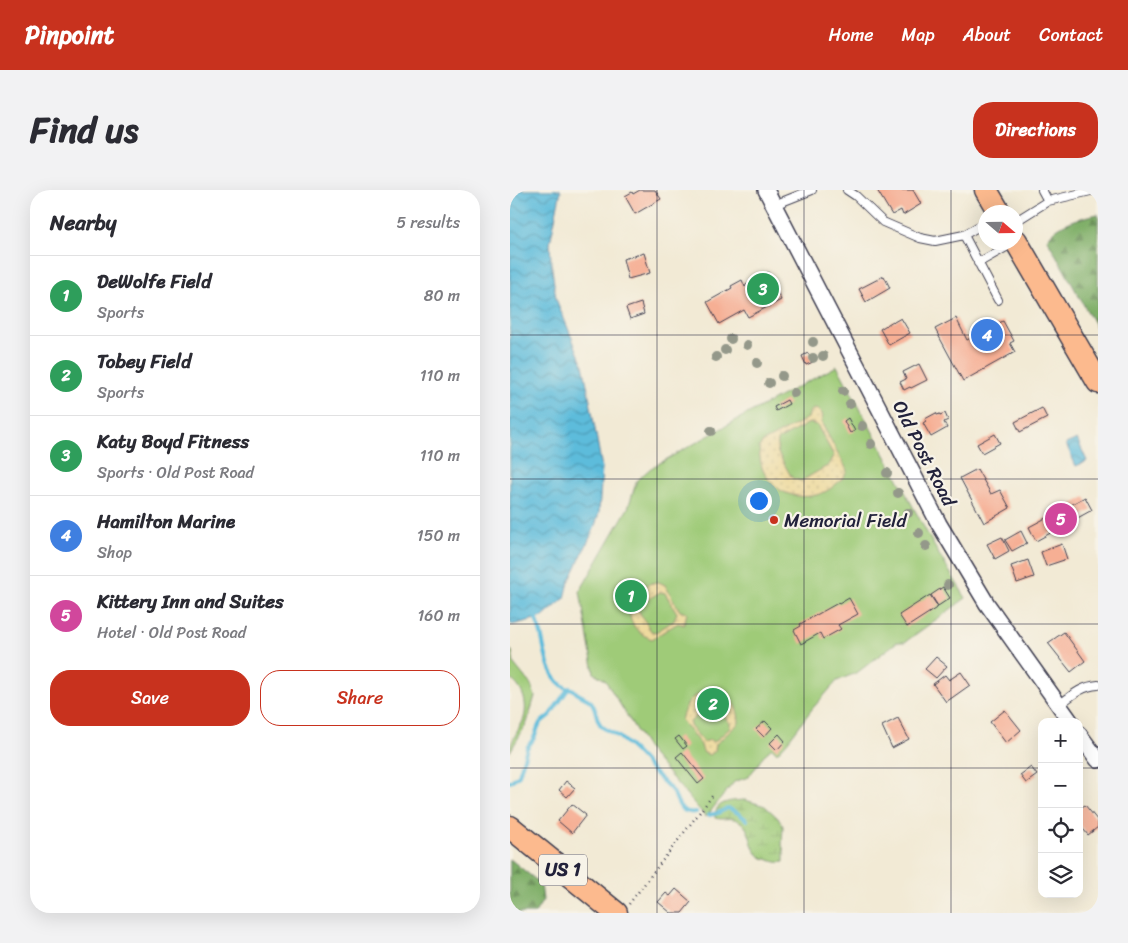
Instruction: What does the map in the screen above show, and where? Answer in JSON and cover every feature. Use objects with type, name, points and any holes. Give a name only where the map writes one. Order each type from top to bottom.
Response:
[{"type":"main road","points":[[986,190],[995,205]]},
{"type":"main road","points":[[1021,250],[1098,382]]},
{"type":"main road","name":"US 1","points":[[510,827],[621,910]]},
{"type":"street","name":"Old Post Road","points":[[766,190],[948,540],[986,604],[1068,718]]},
{"type":"street","points":[[1083,739],[1098,760]]},
{"type":"lane","points":[[774,205],[812,190]]},
{"type":"lane","points":[[847,190],[883,222],[920,238],[935,241],[964,235],[978,227]]},
{"type":"lane","points":[[1042,190],[1048,201]]},
{"type":"lane","points":[[1023,217],[1048,201],[1095,190]]},
{"type":"lane","points":[[964,235],[998,300]]},
{"type":"lane","points":[[978,263],[1002,250]]},
{"type":"lane","points":[[1059,705],[1082,689],[1098,685]]},
{"type":"path","points":[[621,910],[714,795]]},
{"type":"green space","points":[[1098,214],[1098,326],[1096,327],[1047,239],[1051,233],[1063,225],[1077,219]]},
{"type":"green space","points":[[837,366],[938,553],[966,598],[905,642],[897,642],[858,672],[837,681],[777,753],[772,748],[763,756],[748,777],[734,782],[706,817],[649,751],[605,680],[594,673],[580,591],[628,508],[637,480],[651,468]]},
{"type":"green space","points":[[510,650],[512,651],[514,664],[531,685],[535,696],[527,723],[510,752],[513,739],[524,718],[525,702],[521,691],[510,679]]},
{"type":"green space","points":[[745,800],[765,806],[778,818],[783,826],[782,845],[784,862],[773,861],[757,854],[749,833],[742,823],[732,819],[715,818],[716,812],[721,805],[730,801]]},
{"type":"green space","points":[[510,859],[541,884],[543,900],[535,913],[510,913]]},
{"type":"sand","points":[[815,409],[821,412],[823,416],[821,422],[847,471],[840,480],[826,491],[817,495],[797,496],[778,489],[771,482],[762,468],[759,447],[763,442],[808,418],[810,411]],"holes":[[[809,423],[817,425],[834,456],[829,465],[801,481],[792,478],[777,451],[778,440]]]},
{"type":"sand","points":[[659,582],[665,585],[680,611],[687,613],[684,625],[678,623],[652,639],[638,631],[630,616],[632,600],[636,593],[650,584]],"holes":[[[660,592],[665,593],[677,613],[675,620],[656,632],[651,631],[638,610],[639,605]]]},
{"type":"sand","points":[[702,693],[721,694],[731,700],[737,710],[739,723],[716,744],[715,751],[710,755],[704,753],[701,745],[681,720],[690,701]],"holes":[[[709,705],[713,705],[730,723],[730,728],[714,742],[710,740],[704,742],[690,726],[690,722]]]},
{"type":"water","points":[[510,190],[561,190],[550,243],[556,299],[583,365],[602,468],[599,513],[594,529],[569,582],[565,598],[543,617],[512,625],[510,623]]},
{"type":"water","points":[[1077,439],[1087,461],[1076,466],[1066,444]]},
{"type":"building","points":[[640,190],[655,190],[661,199],[635,214],[625,196]]},
{"type":"building","points":[[877,190],[913,190],[921,204],[903,215],[901,210],[892,215]]},
{"type":"building","points":[[644,253],[650,273],[628,279],[623,259]]},
{"type":"building","points":[[768,272],[781,300],[748,317],[744,310],[719,324],[707,302],[742,280],[745,287]]},
{"type":"building","points":[[884,276],[890,288],[866,302],[859,289]]},
{"type":"building","points":[[641,303],[644,314],[630,319],[626,308]]},
{"type":"building","points":[[901,318],[910,333],[889,345],[880,329]]},
{"type":"building","points":[[956,318],[967,340],[1003,321],[1014,341],[1010,343],[1015,352],[963,381],[935,329]]},
{"type":"building","points":[[808,353],[813,362],[806,365],[802,356]]},
{"type":"building","points":[[919,364],[927,380],[904,390],[900,382],[906,379],[903,372]]},
{"type":"building","points":[[787,400],[789,404],[776,411],[774,407]]},
{"type":"building","points":[[1042,408],[1047,418],[1020,432],[1015,422]]},
{"type":"building","points":[[936,413],[940,415],[945,413],[948,420],[944,422],[947,428],[931,437],[923,423],[926,421],[925,419]]},
{"type":"building","points":[[848,418],[855,431],[850,433],[844,421]]},
{"type":"building","points":[[995,434],[1000,443],[982,453],[977,444]]},
{"type":"building","points":[[977,469],[991,494],[1000,490],[1010,508],[984,523],[960,478]]},
{"type":"building","points":[[1085,497],[1092,510],[1036,541],[1029,527]]},
{"type":"building","points":[[1021,531],[1027,543],[1012,551],[1005,540]]},
{"type":"building","points":[[1002,537],[1009,551],[995,559],[987,544]]},
{"type":"building","points":[[1062,544],[1067,559],[1046,566],[1041,552]]},
{"type":"building","points":[[1028,560],[1034,577],[1017,583],[1011,566]]},
{"type":"building","points":[[943,587],[950,598],[938,606],[931,595]]},
{"type":"building","points":[[930,595],[938,607],[907,627],[899,615]]},
{"type":"building","points":[[849,598],[858,614],[838,625],[841,629],[823,639],[820,633],[801,644],[794,630],[801,626],[800,624]]},
{"type":"building","points":[[1064,632],[1085,661],[1071,672],[1048,643]]},
{"type":"building","points":[[936,657],[947,666],[936,678],[925,669]]},
{"type":"building","points":[[961,672],[970,685],[946,702],[933,684],[945,675],[949,680]]},
{"type":"building","points":[[1005,710],[1021,730],[1006,743],[990,722]]},
{"type":"building","points":[[898,718],[909,739],[892,748],[882,726]]},
{"type":"building","points":[[765,721],[772,728],[764,737],[756,729]]},
{"type":"building","points":[[779,734],[785,741],[777,750],[770,743]]},
{"type":"building","points":[[679,736],[687,746],[683,749],[675,739]]},
{"type":"building","points":[[682,752],[704,779],[698,784],[676,757]]},
{"type":"building","points":[[1031,767],[1037,775],[1026,783],[1020,775]]},
{"type":"building","points":[[566,781],[575,788],[567,797],[559,790]]},
{"type":"building","points":[[572,804],[586,815],[572,833],[558,821]]},
{"type":"building","points":[[1085,805],[1098,821],[1098,827],[1088,835],[1083,829],[1083,806]]},
{"type":"building","points":[[676,889],[691,902],[682,913],[671,913],[658,902],[666,893],[670,896]]},
{"type":"waterway","points":[[536,619],[549,667],[556,680],[568,689],[570,688],[588,699],[593,705],[602,726],[619,737],[638,755],[673,792],[682,809],[696,812]]},
{"type":"waterway","points":[[510,782],[519,775],[527,748],[534,738],[540,723],[550,715],[568,689]]},
{"type":"waterway","points":[[709,815],[728,808],[747,820]]},
{"type":"place","name":"Katy Boyd Fitness","points":[[763,289]]},
{"type":"place","name":"Hamilton Marine","points":[[987,335]]},
{"type":"place","name":"Kittery Inn and Suites","points":[[1061,519]]},
{"type":"place","name":"Memorial Field","points":[[774,520]]},
{"type":"place","name":"DeWolfe Field","points":[[631,596]]},
{"type":"place","name":"Tobey Field","points":[[713,704]]}]
